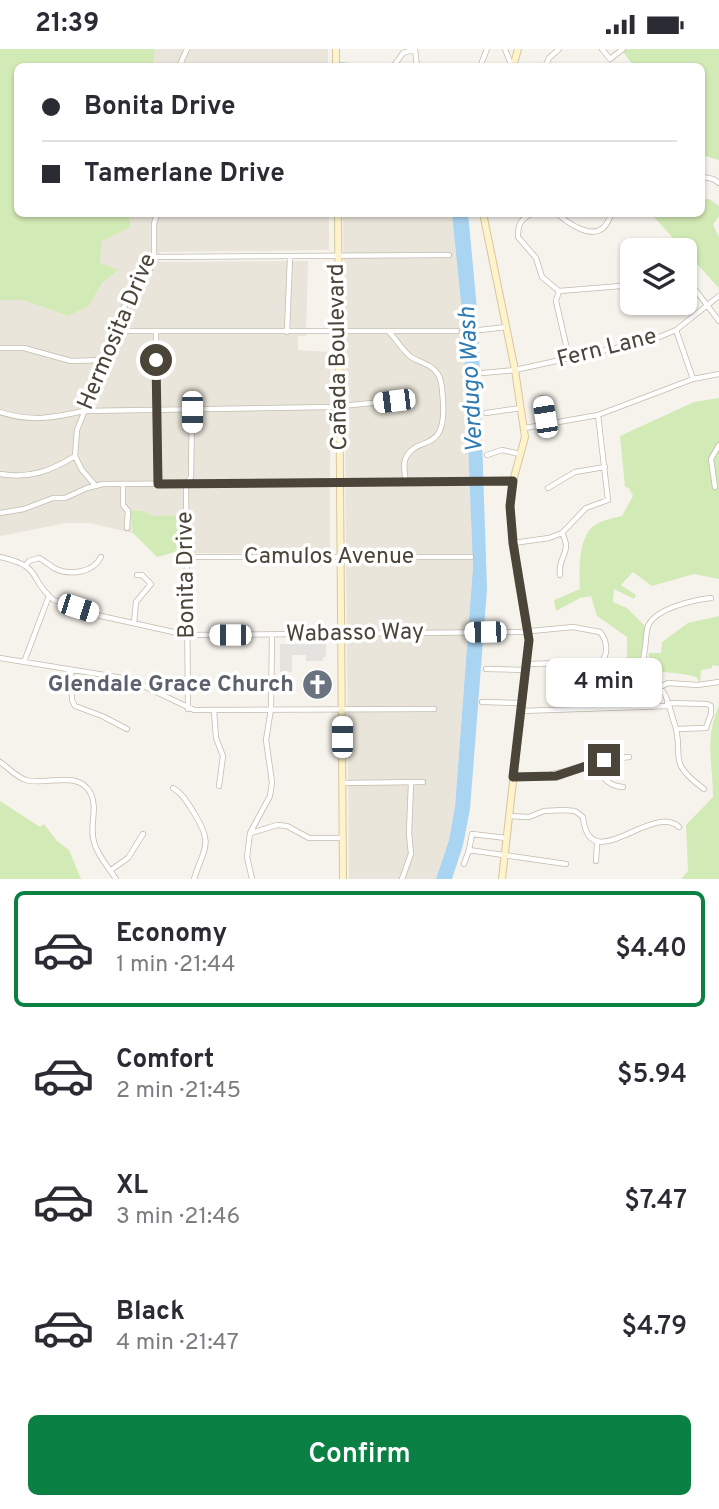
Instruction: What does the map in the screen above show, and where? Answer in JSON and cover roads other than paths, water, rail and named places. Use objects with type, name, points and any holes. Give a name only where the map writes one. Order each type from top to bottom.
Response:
[{"type":"main road","name":"Cañada Boulevard","points":[[338,217],[343,879]]},
{"type":"main road","points":[[484,217],[525,428],[525,443],[513,481],[510,506],[513,543],[529,632],[502,879]]},
{"type":"street","points":[[396,63],[403,53],[415,49]]},
{"type":"street","points":[[547,63],[559,49]]},
{"type":"street","points":[[602,49],[610,59],[622,49]]},
{"type":"street","name":"Hermosita Drive","points":[[75,456],[83,411],[117,331],[121,311],[150,269],[154,257],[156,217]]},
{"type":"street","points":[[526,217],[518,226],[518,237],[536,258],[542,277],[559,291],[620,286]]},
{"type":"street","points":[[561,217],[568,224],[588,231],[598,231],[605,227],[610,217]]},
{"type":"street","points":[[154,257],[449,255]]},
{"type":"street","points":[[287,332],[290,258]]},
{"type":"street","points":[[559,291],[556,301],[569,358]]},
{"type":"street","points":[[697,292],[719,320]]},
{"type":"street","name":"Fern Lane","points":[[483,373],[515,370],[644,342],[676,330],[719,296]]},
{"type":"street","points":[[480,330],[506,327]]},
{"type":"street","points":[[676,330],[693,379]]},
{"type":"street","points":[[117,331],[457,331]]},
{"type":"street","points":[[389,332],[410,356],[426,363],[441,378],[443,410],[440,432],[433,440],[406,456],[405,482]]},
{"type":"street","name":"Bonita Drive","points":[[156,333],[158,484]]},
{"type":"street","points":[[0,348],[24,348],[71,361],[104,360]]},
{"type":"street","points":[[525,428],[598,415],[693,379],[719,374]]},
{"type":"street","points":[[542,397],[546,425]]},
{"type":"street","points":[[0,412],[17,418],[51,419],[83,411],[340,405],[413,399]]},
{"type":"street","points":[[486,413],[522,408]]},
{"type":"street","name":"Bonita Drive","points":[[188,709],[186,484],[191,477],[192,409]]},
{"type":"street","points":[[513,543],[549,538],[562,533],[586,508],[608,500],[598,415]]},
{"type":"street","points":[[715,487],[711,459],[712,453],[719,445]]},
{"type":"street","points":[[487,455],[502,450],[522,454]]},
{"type":"street","points":[[0,474],[17,476],[46,472],[75,456],[82,470],[95,485]]},
{"type":"street","points":[[548,488],[575,472],[605,467]]},
{"type":"street","points":[[0,513],[24,509],[53,498],[65,498],[95,485],[513,481]]},
{"type":"street","points":[[123,484],[123,505],[128,511],[127,529]]},
{"type":"street","points":[[560,575],[559,569],[567,550],[562,533]]},
{"type":"street","points":[[0,557],[26,565],[35,573],[49,596],[24,662]]},
{"type":"street","points":[[26,565],[39,558],[60,570],[86,571],[96,565],[101,557]]},
{"type":"street","name":"Camulos Avenue","points":[[187,557],[471,557]]},
{"type":"street","points":[[134,623],[136,602],[151,584],[142,575],[137,575]]},
{"type":"street","name":"Wabasso Way","points":[[49,596],[101,616],[187,635],[529,632],[583,627],[600,632],[604,637],[606,655],[601,663],[526,667]]},
{"type":"street","points":[[704,789],[681,768],[677,729],[668,705],[660,687],[648,678],[643,667],[650,622],[672,608],[711,598]]},
{"type":"street","points":[[252,879],[247,857],[250,833],[270,796],[272,782],[266,740],[271,709],[272,635]]},
{"type":"street","points":[[0,658],[129,679],[188,709],[434,709]]},
{"type":"street","points":[[486,669],[526,667]]},
{"type":"street","points":[[71,671],[75,706],[127,729]]},
{"type":"street","points":[[660,687],[668,683],[696,685],[719,682]]},
{"type":"street","points":[[482,702],[522,707],[707,704],[712,708],[706,728],[677,729]]},
{"type":"street","points":[[214,711],[216,738],[223,756],[219,786]]},
{"type":"street","points":[[513,777],[556,776],[596,762],[629,757]]},
{"type":"street","points":[[0,762],[20,778],[29,781],[39,783],[67,780],[84,785],[94,806],[92,828],[95,847],[116,879]]},
{"type":"street","points":[[596,762],[600,774],[608,782],[623,787]]},
{"type":"street","points":[[342,783],[423,782]]},
{"type":"street","points":[[402,879],[411,854],[411,783]]},
{"type":"street","points":[[173,788],[181,793],[206,835],[203,857],[194,879]]},
{"type":"street","points":[[508,816],[529,817],[544,811],[575,811],[583,817],[586,836],[597,844],[621,842],[662,821],[669,821],[679,827]]},
{"type":"street","points":[[250,833],[277,825],[287,826],[308,837],[343,838]]},
{"type":"street","points":[[111,870],[128,858],[143,834]]},
{"type":"street","points":[[464,864],[472,835],[506,838]]},
{"type":"street","points":[[596,861],[597,844]]},
{"type":"street","points":[[468,851],[566,864]]},
{"type":"water","name":"Verdugo Wash","points":[[452,217],[468,217],[478,320],[487,589],[470,809],[463,845],[452,879],[436,879],[449,840],[455,807],[473,567],[463,322]]},
{"type":"place","name":"Glendale Grace Church","points":[[317,685]]}]
